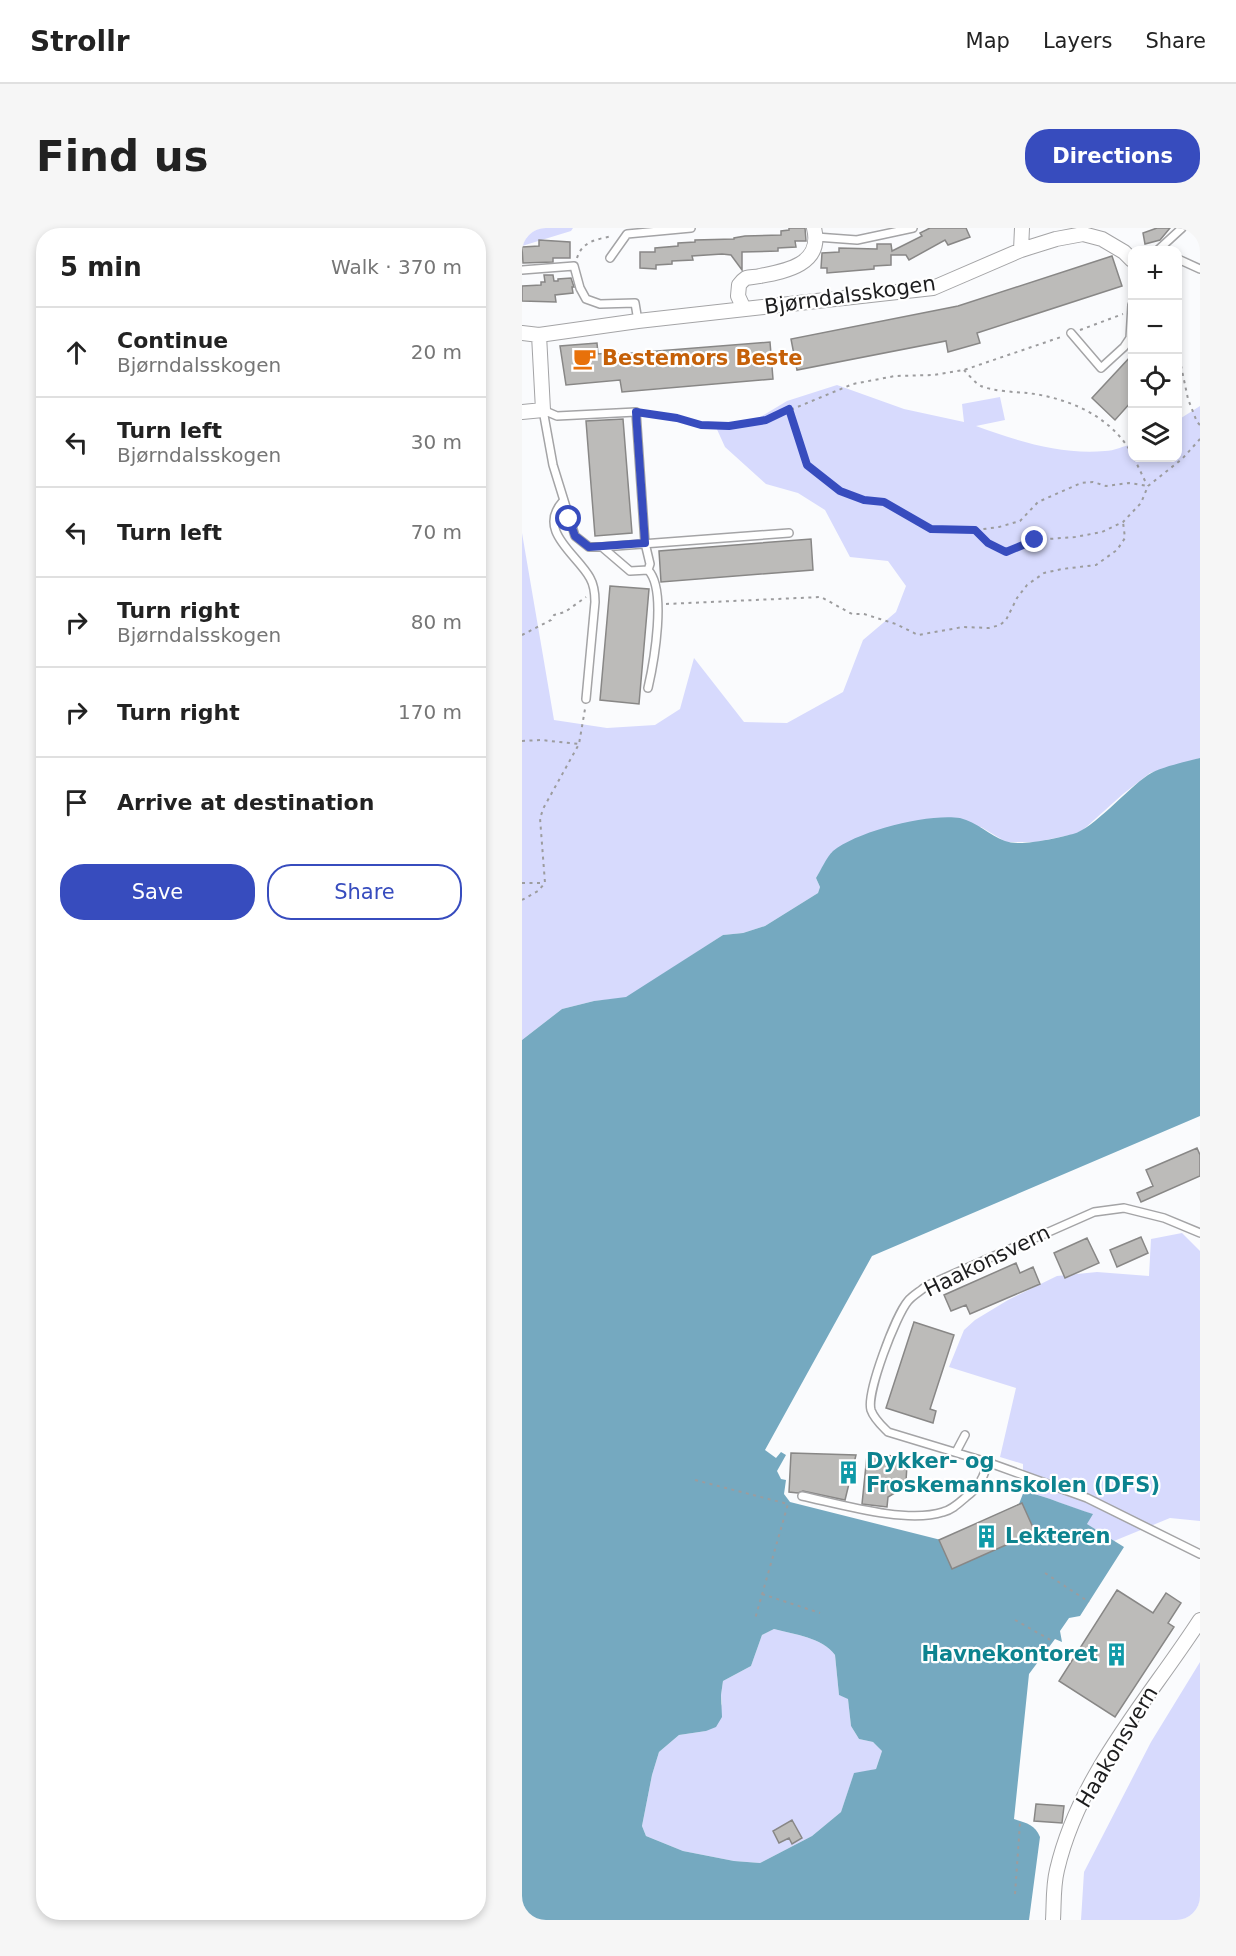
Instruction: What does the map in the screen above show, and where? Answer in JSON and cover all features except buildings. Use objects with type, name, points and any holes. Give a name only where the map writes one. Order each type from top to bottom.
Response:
[{"type":"street","points":[[1021,250],[1022,228]]},
{"type":"street","name":"Bjørndalsskogen","points":[[744,309],[738,296],[739,285],[746,278],[791,269],[804,263],[812,251],[815,233]]},
{"type":"street","name":"Bjørndalsskogen","points":[[522,333],[539,335],[638,321],[933,288],[1021,250],[1056,239],[1083,234],[1102,239],[1128,256]]},
{"type":"street","points":[[522,412],[543,410],[539,335]]},
{"type":"street","name":"Haakonsvern","points":[[1053,1920],[1057,1870],[1071,1824],[1090,1786],[1153,1687],[1200,1620]]},
{"type":"lane","points":[[610,258],[627,234],[691,228]]},
{"type":"lane","points":[[815,233],[857,240],[914,228]]},
{"type":"lane","points":[[1164,246],[1182,228]]},
{"type":"lane","points":[[1182,261],[1200,269]]},
{"type":"lane","points":[[522,270],[574,266],[580,288],[586,299],[600,304],[634,303],[638,321]]},
{"type":"lane","points":[[1071,333],[1101,368],[1128,341]]},
{"type":"lane","points":[[543,410],[557,416],[620,411],[636,412],[645,543],[650,564],[648,570]]},
{"type":"lane","points":[[543,410],[553,465],[563,501],[575,536],[589,547],[789,532]]},
{"type":"lane","points":[[563,501],[557,507],[554,516],[557,532],[561,541],[590,578],[594,589],[595,602],[586,699]]},
{"type":"lane","points":[[602,547],[630,571],[648,570],[654,576],[658,617],[648,688]]},
{"type":"lane","name":"Haakonsvern","points":[[1200,1233],[1164,1218],[1124,1208],[1094,1212],[926,1286],[908,1301],[891,1334],[873,1384],[871,1409],[877,1421],[888,1432],[987,1462],[1087,1498],[1200,1554]]},
{"type":"lane","points":[[956,1452],[965,1435]]},
{"type":"lane","points":[[802,1496],[861,1509],[925,1516],[951,1510],[970,1495],[980,1483],[987,1462]]},
{"type":"path","points":[[574,266],[579,252],[586,244],[597,239],[627,234]]},
{"type":"path","points":[[636,412],[677,418],[701,425],[729,426],[766,420],[853,384],[895,376],[933,375],[964,370],[1071,333],[1128,310]]},
{"type":"path","points":[[964,370],[981,386],[1053,396],[1082,408],[1124,439],[1128,447]]},
{"type":"path","points":[[1182,371],[1188,399],[1197,422],[1200,424]]},
{"type":"path","points":[[789,409],[807,465],[840,491],[864,500],[884,502],[931,529],[975,530],[1020,521],[1038,502],[1081,483],[1092,482],[1106,486],[1129,483],[1148,486]]},
{"type":"path","points":[[975,530],[988,543],[1006,552],[1035,540],[1102,532],[1123,522],[1141,503],[1148,486],[1182,459],[1200,439]]},
{"type":"path","points":[[1136,462],[1148,486]]},
{"type":"path","points":[[657,604],[821,597],[852,614],[864,614],[896,624],[918,635],[963,627],[989,628],[1000,625],[1006,620],[1017,598],[1027,585],[1044,573],[1062,568],[1096,565],[1117,550],[1125,538],[1123,522]]},
{"type":"path","points":[[522,634],[551,620],[554,615],[565,612],[594,589]]},
{"type":"path","points":[[522,900],[538,891],[545,883],[540,818],[579,744],[586,699]]},
{"type":"path","points":[[522,741],[541,740],[579,744]]},
{"type":"path","points":[[522,883],[545,883]]},
{"type":"path","points":[[695,1480],[788,1504],[755,1619]]},
{"type":"path","points":[[1045,1573],[1089,1602]]},
{"type":"path","points":[[762,1594],[820,1613]]},
{"type":"path","points":[[1015,1620],[1054,1642]]},
{"type":"path","points":[[1015,1894],[1020,1823]]},
{"type":"shaded area","points":[[522,228],[573,228],[571,231],[522,246]]},
{"type":"shaded area","points":[[837,385],[904,409],[964,422],[962,404],[1000,397],[1005,420],[976,426],[1023,442],[1056,449],[1108,451],[1128,445],[1128,462],[1182,462],[1182,417],[1200,406],[1200,758],[1150,773],[1075,834],[1036,842],[1006,842],[981,827],[832,852],[816,878],[820,887],[818,893],[765,926],[743,933],[723,935],[626,998],[594,1001],[562,1009],[522,1040],[522,533],[554,720],[607,728],[655,725],[680,709],[694,658],[744,722],[787,723],[843,692],[863,640],[896,612],[906,586],[888,561],[850,557],[825,510],[798,493],[766,484],[725,447],[715,425],[757,419],[787,401]]},
{"type":"shaded area","points":[[1200,758],[1200,1116],[872,1256],[765,1450],[776,1458],[781,1452],[786,1455],[777,1471],[781,1479],[786,1480],[784,1494],[790,1502],[941,1540],[1019,1504],[1024,1491],[1093,1514],[1087,1524],[1124,1547],[1080,1616],[1069,1618],[1060,1631],[1062,1642],[1055,1639],[1029,1674],[1014,1819],[1033,1827],[1040,1837],[1029,1920],[522,1920],[522,1040],[562,1009],[594,1001],[626,997],[723,935],[743,933],[765,926],[818,893],[820,887],[816,878],[828,857],[833,851],[859,837],[894,825],[947,817],[966,820],[1012,843],[1058,838],[1081,831],[1090,825],[1153,772]],"holes":[[[774,1629],[816,1640],[835,1655],[839,1695],[848,1699],[851,1726],[859,1739],[873,1742],[882,1751],[876,1769],[854,1773],[841,1812],[812,1836],[760,1863],[734,1861],[683,1851],[646,1836],[642,1826],[659,1752],[679,1735],[716,1727],[722,1717],[723,1681],[751,1666],[762,1635]]]},
{"type":"shaded area","points":[[1182,1233],[1200,1251],[1200,1521],[1170,1518],[1114,1541],[1087,1524],[1092,1514],[1025,1491],[1023,1496],[1023,1464],[1000,1457],[1016,1388],[949,1367],[964,1330],[975,1320],[1008,1300],[1057,1276],[1097,1272],[1149,1276],[1151,1239]]},
{"type":"shaded area","points":[[774,1629],[816,1640],[835,1655],[839,1695],[848,1698],[851,1726],[859,1739],[873,1742],[882,1751],[876,1769],[854,1774],[841,1812],[812,1836],[760,1863],[734,1861],[683,1851],[646,1836],[642,1826],[659,1752],[679,1735],[706,1731],[722,1704],[723,1681],[751,1666],[762,1635]]},
{"type":"shaded area","points":[[1200,1662],[1200,1920],[1081,1920],[1084,1872],[1151,1742]]},
{"type":"place","name":"Bestemors Beste","points":[[584,358]]},
{"type":"place","name":"Dykker- og Froskemannskolen (DFS)","points":[[848,1473]]},
{"type":"place","name":"Lekteren","points":[[987,1536]]},
{"type":"place","name":"Havnekontoret","points":[[1116,1654]]},
{"type":"route","points":[[569,519],[575,536],[589,547],[645,543],[636,412],[677,418],[701,425],[729,426],[766,420],[789,409],[807,465],[840,491],[864,500],[884,502],[931,529],[975,530],[988,543],[1006,552],[1035,540]]}]
